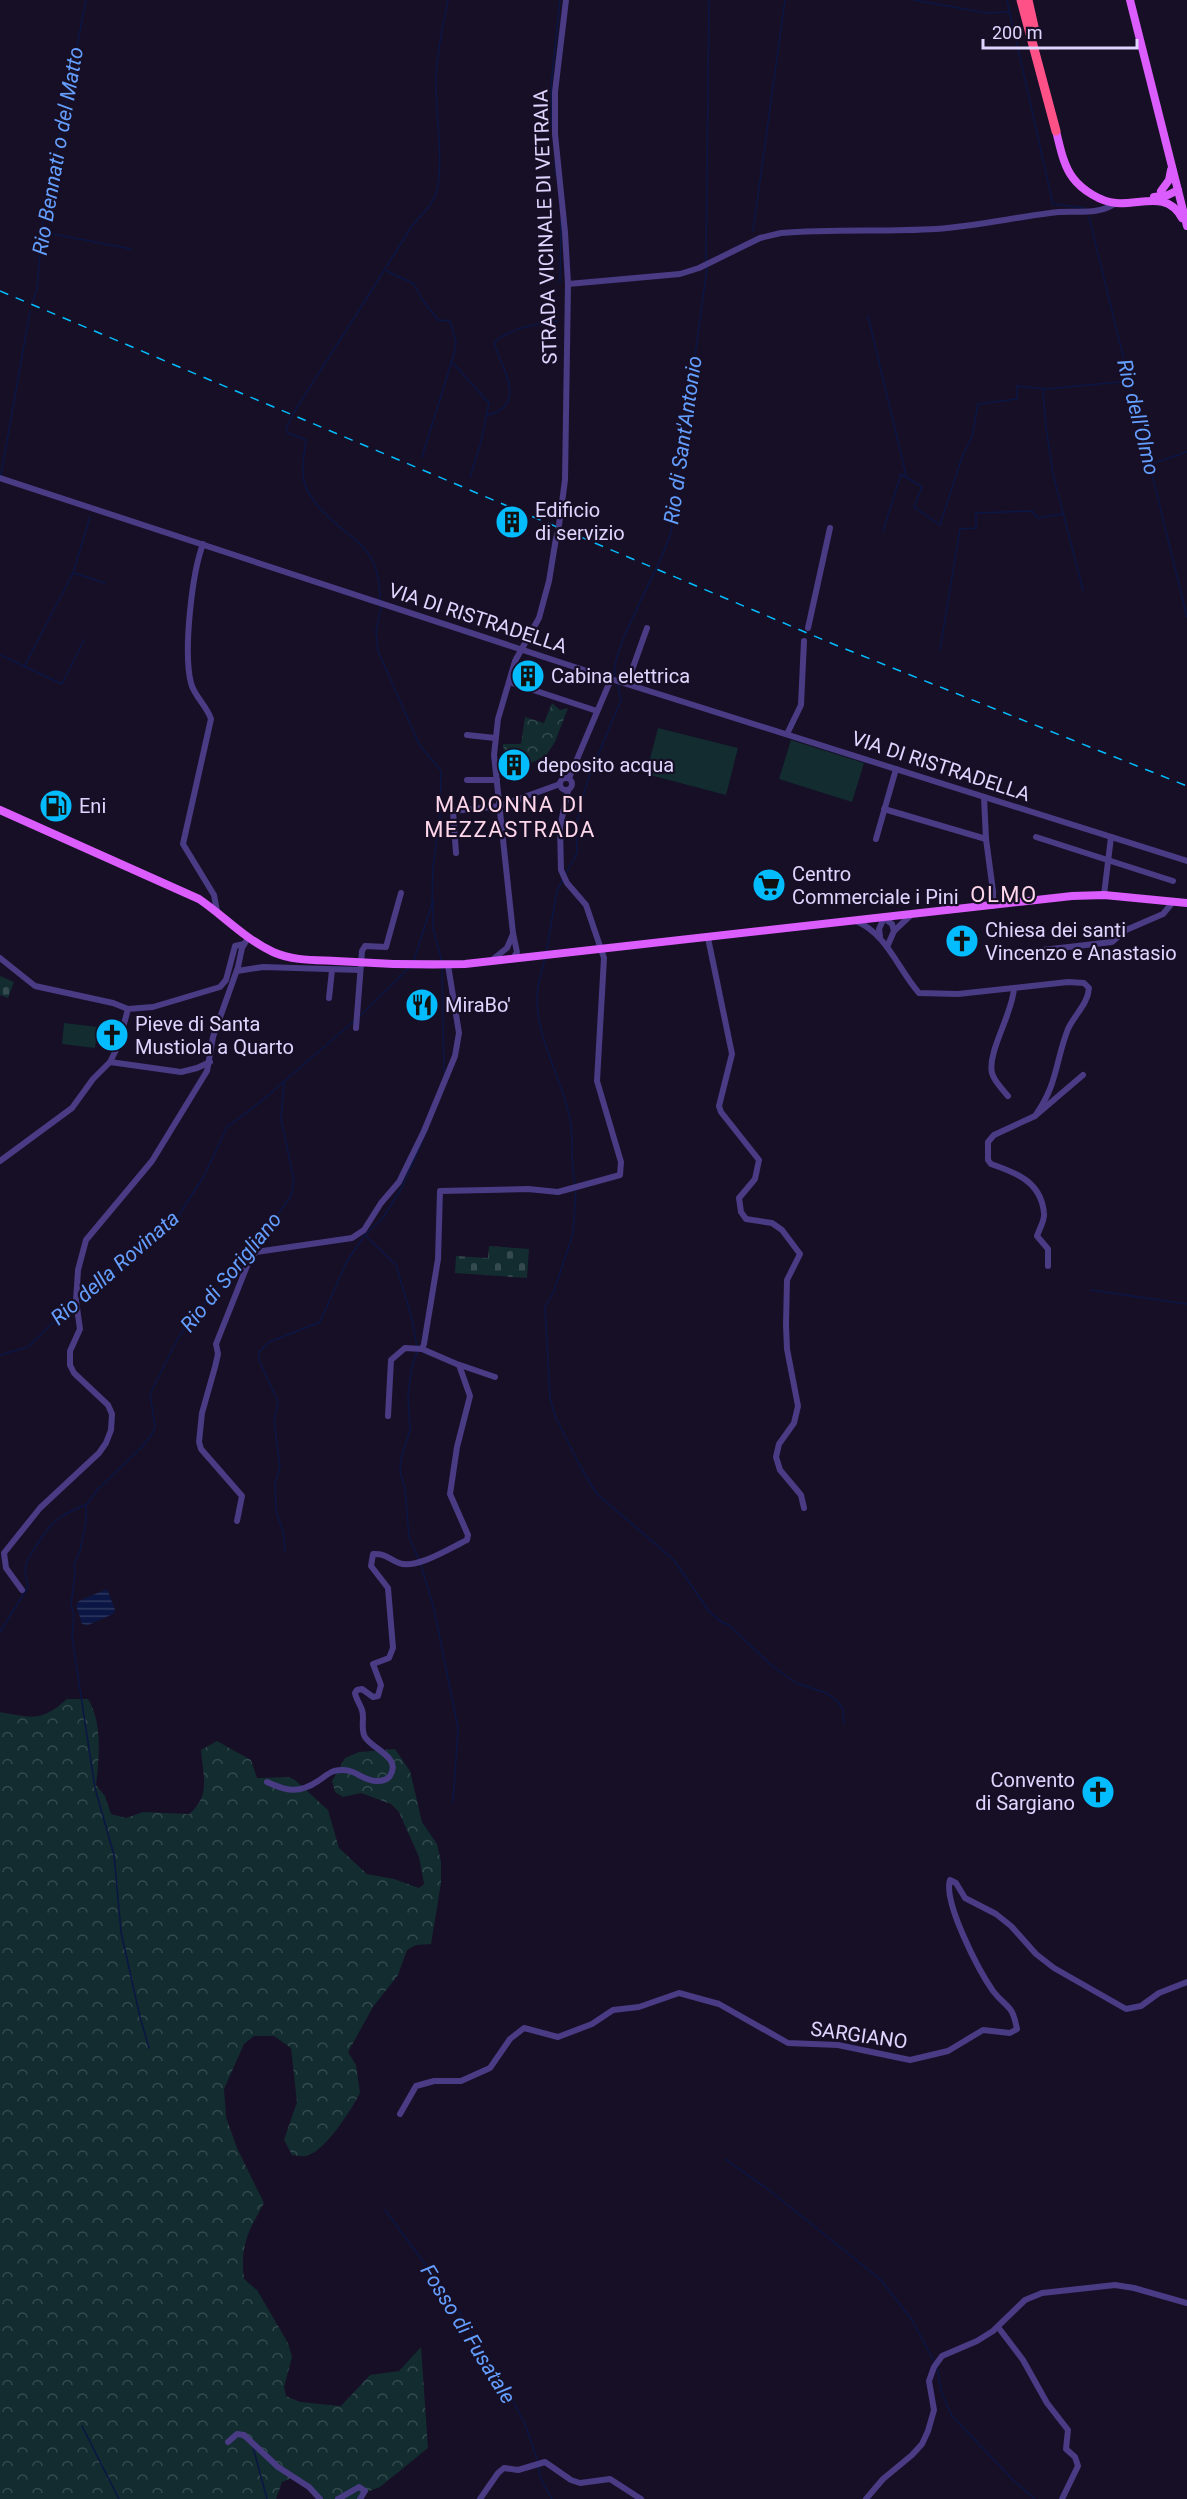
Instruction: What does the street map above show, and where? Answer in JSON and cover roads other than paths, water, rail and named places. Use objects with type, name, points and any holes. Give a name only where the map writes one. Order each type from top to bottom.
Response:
[{"type":"highway","points":[[1022,0],[1056,131]]},
{"type":"highway","points":[[1028,0],[1056,131]]},
{"type":"main road","points":[[1130,0],[1171,162],[1183,189],[1187,228]]},
{"type":"main road","points":[[1056,131],[1064,161],[1072,178],[1087,192],[1116,203],[1156,200],[1169,203],[1180,214],[1187,228]]},
{"type":"main road","points":[[1161,191],[1169,180],[1171,162]]},
{"type":"main road","points":[[1150,197],[1168,189],[1183,189]]},
{"type":"main road","points":[[1135,201],[1168,195],[1183,189]]},
{"type":"main road","points":[[0,810],[199,899],[217,911],[246,941],[293,958],[360,966],[510,961],[1072,896],[1104,895],[1187,903]]},
{"type":"street","name":"STRADA VICINALE DI VETRAIA","points":[[559,525],[565,480],[567,284],[565,232],[555,134],[555,92],[566,0]]},
{"type":"street","points":[[567,284],[680,274],[699,268],[760,238],[781,233],[934,229],[989,224],[1052,212],[1090,212],[1108,208],[1116,203]]},
{"type":"street","name":"VIA DI RISTRADELLA","points":[[0,478],[611,679],[1187,861]]},
{"type":"street","points":[[808,628],[830,528]]},
{"type":"street","points":[[507,948],[510,961],[515,957],[517,948],[513,933],[494,755],[495,738],[515,661],[539,618],[549,581],[556,538]]},
{"type":"street","points":[[203,544],[197,559],[195,577],[189,642],[190,669],[191,685],[208,709],[211,719],[183,844],[214,895],[217,911]]},
{"type":"street","points":[[627,684],[647,628]]},
{"type":"street","points":[[787,734],[801,705],[804,641]]},
{"type":"street","points":[[569,778],[611,679]]},
{"type":"street","points":[[509,682],[597,711]]},
{"type":"street","points":[[467,735],[495,738]]},
{"type":"street","points":[[876,839],[896,769]]},
{"type":"street","points":[[456,853],[453,811],[500,806],[560,784],[563,778],[569,778]]},
{"type":"street","points":[[422,1348],[438,1259],[440,1191],[528,1189],[558,1192],[620,1176],[621,1162],[597,1082],[604,958],[586,905],[567,883],[562,873],[560,827],[568,790],[573,784],[569,778]]},
{"type":"street","points":[[467,780],[497,780]]},
{"type":"street","points":[[560,784],[562,789],[568,790]]},
{"type":"street","points":[[984,797],[993,906]]},
{"type":"street","points":[[884,809],[986,839]]},
{"type":"street","points":[[1036,837],[1173,880]]},
{"type":"street","points":[[1104,895],[1111,837]]},
{"type":"street","points":[[356,1028],[360,966],[365,946],[386,946],[401,893]]},
{"type":"street","points":[[1016,953],[1112,942],[1126,930],[1163,914],[1173,902]]},
{"type":"street","points":[[887,948],[894,931],[911,915]]},
{"type":"street","points":[[880,937],[879,929],[884,918],[892,924],[894,931]]},
{"type":"street","points":[[856,921],[874,930],[908,981],[919,993],[958,994],[1077,982],[1084,983],[1089,988],[1088,998],[1072,1020],[1067,1032],[1054,1082],[1035,1116]]},
{"type":"street","points":[[489,963],[507,948],[513,933]]},
{"type":"street","points":[[708,938],[732,1054],[719,1106],[720,1112],[759,1160],[755,1179],[739,1198],[741,1212],[746,1219],[772,1223],[782,1230],[800,1254],[787,1280],[786,1326],[787,1349],[798,1406],[794,1423],[779,1444],[776,1457],[780,1470],[801,1495],[804,1508]]},
{"type":"street","points":[[21,1590],[6,1568],[4,1553],[40,1508],[99,1453],[111,1430],[112,1414],[108,1405],[74,1373],[70,1365],[70,1351],[80,1329],[76,1301],[78,1270],[86,1240],[152,1161],[207,1071],[213,1037],[246,941]]},
{"type":"street","points":[[0,958],[35,986],[113,1003],[128,1009],[153,1007],[220,987],[226,980],[235,946],[246,941]]},
{"type":"street","points":[[517,948],[525,954],[540,957]]},
{"type":"street","points":[[237,1521],[242,1496],[201,1449],[199,1442],[202,1413],[216,1367],[218,1337],[249,1261],[255,1252],[352,1238],[364,1230],[381,1203],[399,1182],[424,1131],[455,1056],[459,1033],[448,964]]},
{"type":"street","points":[[237,971],[263,967],[332,970],[360,966]]},
{"type":"street","points":[[329,998],[332,970]]},
{"type":"street","points":[[1008,1096],[992,1074],[992,1056],[1014,998],[1014,988]]},
{"type":"street","points":[[0,1161],[72,1108],[93,1079],[110,1062],[118,1046],[128,1009]]},
{"type":"street","points":[[110,1062],[181,1072],[210,1062]]},
{"type":"street","points":[[1048,1266],[1048,1249],[1037,1236],[1044,1214],[1037,1189],[1019,1175],[991,1164],[987,1149],[988,1142],[994,1135],[1035,1116],[1083,1075]]},
{"type":"street","points":[[388,1416],[391,1360],[405,1348],[422,1348],[459,1365],[495,1377]]},
{"type":"street","points":[[267,1782],[283,1790],[296,1792],[309,1787],[331,1772],[344,1770],[356,1772],[375,1781],[389,1777],[393,1768],[390,1758],[366,1739],[362,1726],[363,1712],[356,1697],[357,1690],[362,1689],[372,1697],[378,1696],[381,1685],[373,1664],[389,1658],[393,1648],[388,1588],[371,1566],[373,1554],[380,1553],[400,1564],[410,1564],[423,1561],[467,1540],[468,1535],[450,1494],[457,1447],[470,1396],[459,1365]]},
{"type":"street","name":"SARGIANO","points":[[400,2114],[416,2086],[434,2081],[461,2081],[490,2068],[510,2039],[524,2028],[558,2037],[592,2024],[613,2010],[639,2007],[679,1993],[719,2004],[788,2043],[838,2045],[910,2060],[948,2051],[983,2030],[1010,2032],[1017,2029],[1014,2011],[994,1993],[974,1963],[949,1896],[950,1880],[956,1883],[965,1898],[996,1914],[1011,1926],[1036,1954],[1054,1968],[1126,2009],[1141,2006],[1159,1993],[1187,1982]]},
{"type":"street","points":[[866,2499],[922,2444],[934,2410],[929,2381],[934,2367],[942,2356],[977,2341],[998,2327],[1025,2300],[1042,2293],[1114,2285],[1134,2288],[1187,2303]]},
{"type":"street","points":[[998,2327],[1023,2360],[1047,2403],[1068,2430],[1066,2449],[1075,2457],[1078,2466],[1062,2499]]},
{"type":"street","points":[[228,2442],[237,2434],[244,2435],[278,2467],[309,2487],[320,2499]]},
{"type":"street","points":[[480,2499],[504,2468],[518,2470],[545,2463],[552,2465],[571,2480],[580,2483],[610,2479],[641,2499]]},
{"type":"street","points":[[338,2499],[359,2487],[365,2491],[360,2499]]},
{"type":"waterway","name":"Rio Bennati o del Matto","points":[[32,303],[37,290],[42,227],[86,0]]},
{"type":"waterway","points":[[380,600],[379,580],[375,565],[360,544],[329,517],[309,494],[303,471],[306,440],[288,433],[286,429],[293,414],[408,232],[435,197],[440,163],[437,67],[448,0]]},
{"type":"waterway","points":[[552,128],[551,86],[560,0]]},
{"type":"waterway","name":"Rio di Sant'Antonio","points":[[706,263],[709,0]]},
{"type":"waterway","points":[[753,231],[785,0]]},
{"type":"waterway","points":[[914,0],[987,13],[1009,12]]},
{"type":"waterway","name":"Rio dell'Olmo","points":[[1007,0],[1053,204],[1085,208]]},
{"type":"waterway","points":[[555,160],[556,176]]},
{"type":"waterway","name":"Rio dell'Olmo","points":[[1089,217],[1187,617]]},
{"type":"waterway","points":[[560,282],[561,220]]},
{"type":"waterway","points":[[43,232],[131,249]]},
{"type":"waterway","name":"Rio di Sant'Antonio","points":[[615,677],[615,665],[620,648],[671,532],[707,268]]},
{"type":"waterway","points":[[387,271],[414,284],[438,320],[450,321],[456,342],[422,457]]},
{"type":"waterway","name":"Rio Bennati o del Matto","points":[[1,475],[30,311]]},
{"type":"waterway","points":[[868,316],[906,475]]},
{"type":"waterway","points":[[488,415],[500,410],[507,403],[510,394],[506,374],[494,343],[515,330],[557,321]]},
{"type":"waterway","points":[[453,363],[489,403],[481,442],[470,477]]},
{"type":"waterway","points":[[883,531],[901,474],[922,487],[914,507],[940,525],[962,457],[972,437],[978,404],[1017,399],[1017,386],[1046,389],[1130,381]]},
{"type":"waterway","points":[[1043,390],[1053,474],[1083,590]]},
{"type":"waterway","points":[[1151,464],[1187,452]]},
{"type":"waterway","points":[[940,650],[960,529],[976,528],[976,513],[1032,511],[1038,518],[1062,514]]},
{"type":"waterway","points":[[24,667],[73,573],[90,517]]},
{"type":"waterway","points":[[74,573],[105,583]]},
{"type":"waterway","points":[[381,607],[376,632],[378,651],[419,744],[441,771],[440,817],[433,866],[432,904],[414,960]]},
{"type":"waterway","points":[[0,655],[62,684],[84,640]]},
{"type":"waterway","name":"Rio di Sant'Antonio","points":[[565,875],[577,853],[576,824],[588,779],[621,700],[618,685]]},
{"type":"waterway","name":"Rio di Sant'Antonio","points":[[546,953],[557,891],[563,879]]},
{"type":"waterway","points":[[433,900],[433,928],[442,962]]},
{"type":"waterway","name":"Rio di Sant'Antonio","points":[[545,958],[538,988],[538,1015],[545,1045],[570,1119],[575,1184]]},
{"type":"waterway","points":[[360,1016],[410,967]]},
{"type":"waterway","points":[[442,967],[444,1073]]},
{"type":"waterway","name":"Rio della Rovinata","points":[[79,1298],[96,1283],[126,1264],[177,1218],[204,1176],[227,1127],[258,1104],[354,1021]]},
{"type":"waterway","name":"Rio di Sorigliano","points":[[87,1504],[98,1489],[141,1448],[152,1434],[155,1427],[150,1394],[178,1338],[199,1309],[235,1274],[291,1196],[294,1180],[281,1119],[284,1083]]},
{"type":"waterway","points":[[285,1551],[283,1531],[276,1511],[275,1483],[280,1467],[274,1421],[278,1402],[259,1360],[259,1352],[269,1342],[320,1322],[347,1261],[365,1235],[383,1218],[401,1189],[425,1135]]},
{"type":"waterway","name":"Rio di Sant'Antonio","points":[[576,1188],[573,1234],[554,1291],[545,1307],[550,1398],[555,1416],[597,1494],[674,1560],[708,1610],[720,1621],[730,1626],[771,1665],[796,1683],[826,1693],[837,1701],[843,1709],[844,1724]]},
{"type":"waterway","points":[[366,1236],[396,1265],[412,1319],[417,1347]]},
{"type":"waterway","name":"Rio dell'Olmo","points":[[1091,1290],[1187,1304]]},
{"type":"waterway","name":"Rio della Rovinata","points":[[0,1355],[28,1347],[73,1303]]},
{"type":"waterway","points":[[417,1352],[412,1366],[408,1395],[410,1430],[401,1459],[400,1471],[405,1489],[409,1537],[419,1560]]},
{"type":"waterway","points":[[0,1632],[28,1587],[26,1564],[43,1535],[57,1520],[85,1505]]},
{"type":"waterway","points":[[86,1505],[86,1521],[80,1551],[74,1564],[71,1605],[74,1615],[72,1637],[95,1788],[114,1855],[121,1932],[149,2048]]},
{"type":"waterway","points":[[421,1565],[434,1609],[458,1728],[453,1802]]},
{"type":"waterway","points":[[725,2159],[769,2190],[881,2280],[912,2320],[935,2363]]},
{"type":"waterway","name":"Fosso di Fusatale","points":[[385,2210],[451,2299],[510,2395],[525,2424],[538,2462]]},
{"type":"waterway","points":[[937,2367],[941,2391],[952,2416],[1015,2482],[1035,2499]]},
{"type":"waterway","points":[[82,2426],[119,2499]]},
{"type":"waterway","points":[[253,2447],[267,2499]]},
{"type":"waterway","name":"Fosso di Fusatale","points":[[538,2466],[541,2479],[552,2499]]},
{"type":"tunnel","points":[[556,538],[559,525]]},
{"type":"railway","points":[[0,291],[838,646],[1187,786]]},
{"type":"place","name":"Edificio di servizio","points":[[512,522]]},
{"type":"place","name":"Cabina elettrica","points":[[528,676]]},
{"type":"place","name":"deposito acqua","points":[[514,765]]},
{"type":"place","name":"Eni","points":[[56,806]]},
{"type":"place","name":"Centro Commerciale i Pini","points":[[769,885]]},
{"type":"place","name":"Chiesa dei santi Vincenzo e Anastasio","points":[[962,941]]},
{"type":"place","name":"MiraBo'","points":[[422,1005]]},
{"type":"place","name":"Pieve di Santa Mustiola a Quarto","points":[[112,1035]]},
{"type":"place","name":"Convento di Sargiano","points":[[1098,1792]]},
{"type":"district","name":"MADONNA DI MEZZASTRADA","points":[[510,816]]},
{"type":"district","name":"OLMO","points":[[1004,894]]}]
